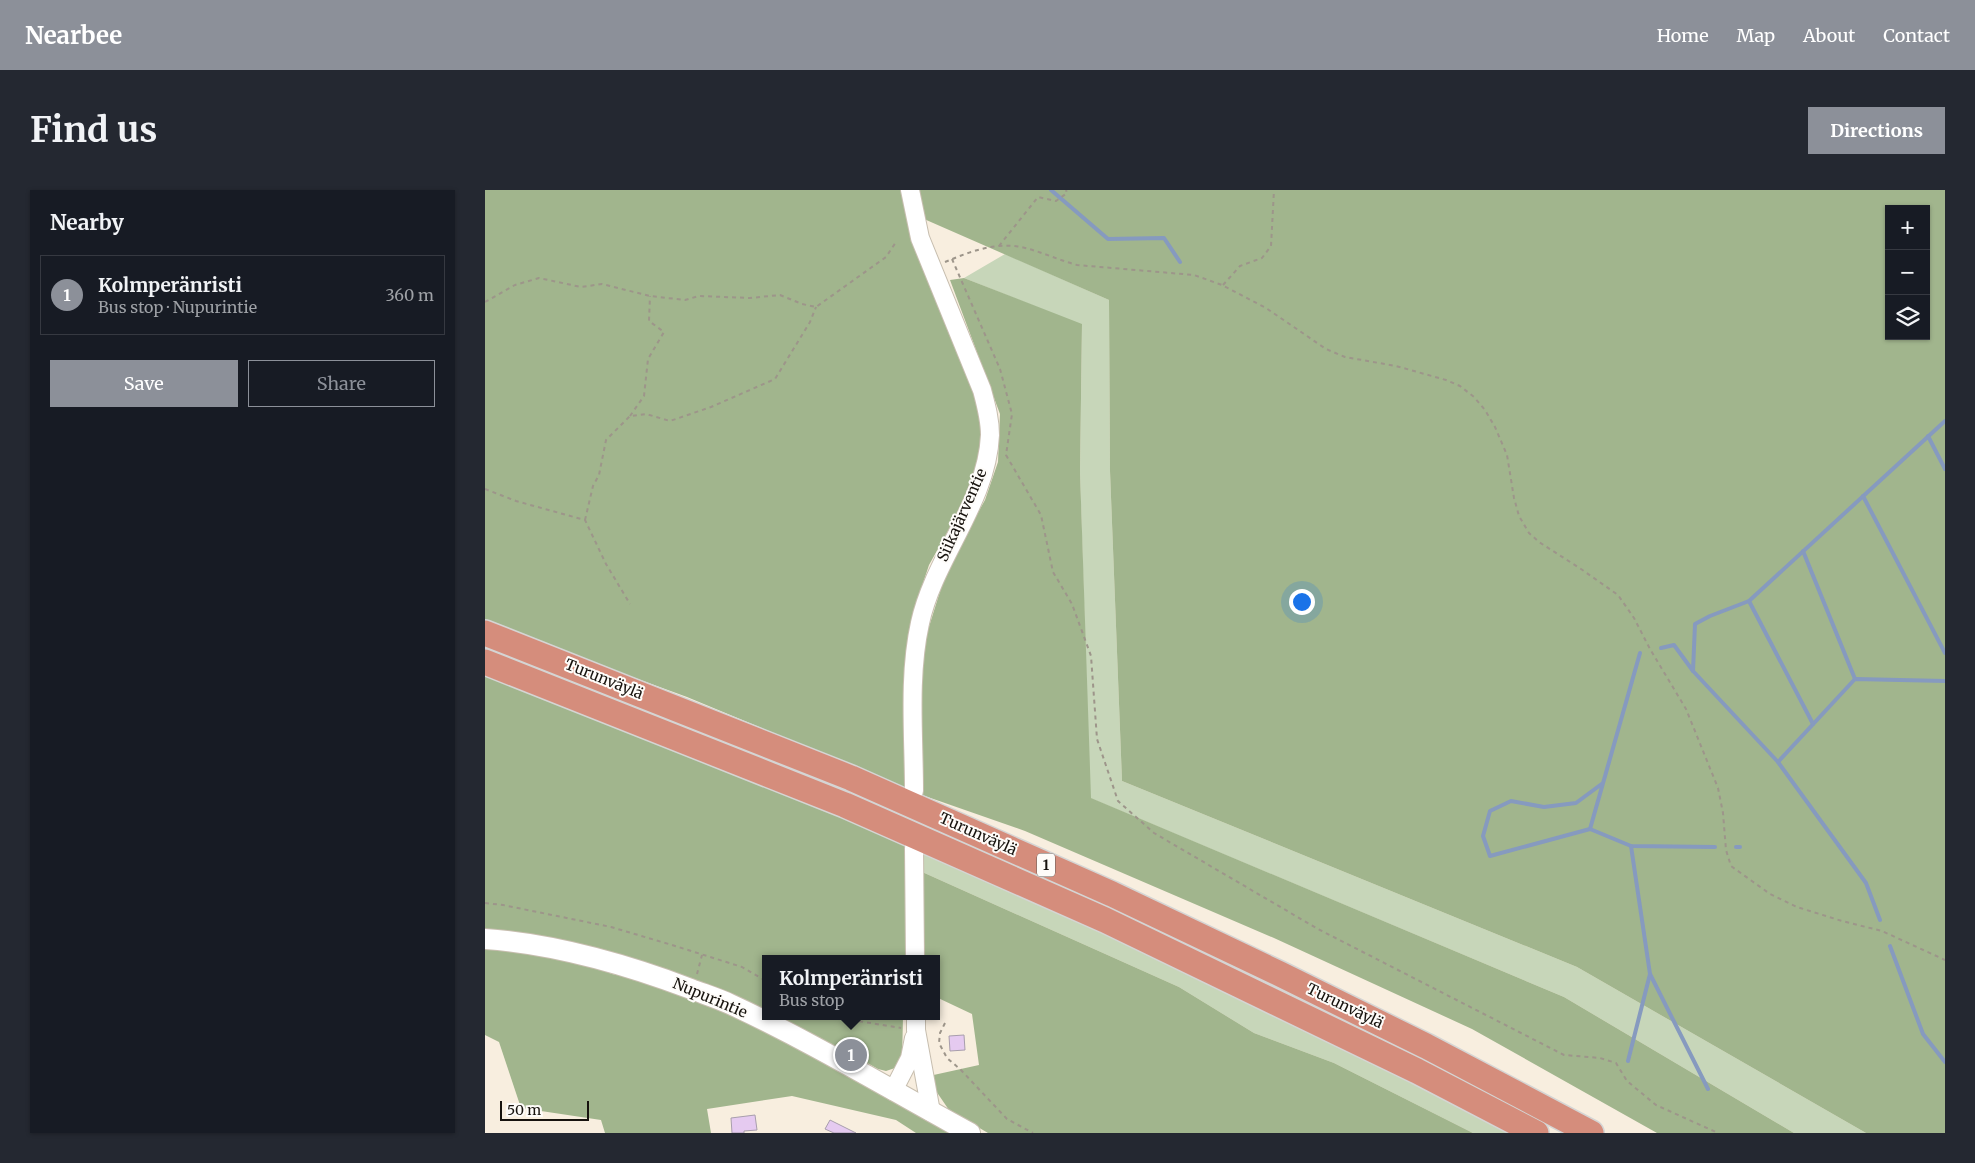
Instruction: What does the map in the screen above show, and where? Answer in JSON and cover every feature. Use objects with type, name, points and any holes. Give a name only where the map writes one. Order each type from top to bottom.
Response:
[{"type":"highway","name":"Turunväylä","points":[[485,633],[851,778],[1112,894],[1400,1033],[1591,1133]]},
{"type":"highway","name":"Turunväylä","points":[[485,662],[845,805],[1105,920],[1417,1070],[1537,1133]]},
{"type":"main road","name":"Nupurintie","points":[[485,939],[509,941],[587,956],[651,974],[729,1004],[847,1064],[970,1133]]},
{"type":"street","name":"Siikajärventie","points":[[910,190],[920,238],[982,390],[989,416],[990,434],[983,473],[962,523],[938,570],[919,624],[913,687],[914,791]]},
{"type":"street","points":[[914,848],[915,955]]},
{"type":"street","points":[[893,1091],[910,1058],[916,1023]]},
{"type":"street","points":[[916,1023],[931,1112]]},
{"type":"path","points":[[999,246],[1038,197],[1056,202],[1067,193],[1066,190]]},
{"type":"path","points":[[1223,285],[1239,266],[1262,258],[1271,246],[1274,190]]},
{"type":"path","points":[[631,416],[646,414],[670,421],[711,407],[775,379],[810,322],[816,307],[886,257],[896,242]]},
{"type":"path","points":[[931,268],[967,253],[999,246],[1022,247],[1058,260],[1077,264],[1183,272],[1223,285],[1266,308],[1294,329],[1332,352],[1345,357],[1396,366],[1446,380],[1460,386],[1474,397],[1490,418],[1507,455],[1519,516],[1529,533],[1539,542],[1618,595],[1634,618],[1654,657],[1686,708],[1718,788],[1723,813],[1726,850],[1731,866],[1770,894],[1797,906],[1842,921],[1882,931],[1945,960]]},
{"type":"path","points":[[952,259],[1000,369],[1012,414],[1006,455],[1041,515],[1053,572],[1073,604],[1091,656],[1097,739],[1118,801],[1154,833],[1319,930],[1565,1055],[1600,1058],[1615,1063],[1627,1081],[1656,1105],[1718,1133]]},
{"type":"path","points":[[485,302],[515,286],[539,278],[581,287],[603,284],[650,296],[685,300],[699,296],[749,298],[779,295],[816,307]]},
{"type":"path","points":[[629,604],[606,564],[585,520],[593,486],[599,475],[606,440],[631,416],[644,396],[648,359],[665,332],[649,321],[650,296]]},
{"type":"path","points":[[485,489],[516,502],[585,520]]},
{"type":"path","points":[[485,903],[503,905],[611,928],[742,967],[762,979]]},
{"type":"path","points":[[693,990],[702,954]]},
{"type":"path","points":[[855,1020],[916,1023]]},
{"type":"path","points":[[945,1023],[940,1033],[939,1043],[947,1058],[960,1069],[1007,1119],[1033,1133]]},
{"type":"green space","points":[[485,190],[903,190],[910,233],[976,391],[982,425],[978,463],[963,504],[929,565],[915,607],[906,677],[908,789],[687,697],[485,623]]},
{"type":"green space","points":[[919,190],[1945,190],[1945,1133],[1866,1133],[1577,967],[1122,781],[1110,471],[1109,300],[924,219]]},
{"type":"green space","points":[[1005,254],[1109,300],[1110,471],[1122,781],[1577,967],[1866,1133],[1794,1133],[1564,997],[1090,798],[1080,472],[1082,325],[964,278]]},
{"type":"green space","points":[[964,278],[1082,324],[1080,472],[1091,798],[1564,997],[1794,1133],[1657,1133],[1472,1029],[1274,938],[1025,831],[922,795],[919,716],[922,649],[948,566],[985,500],[998,462],[1000,414],[950,280]]},
{"type":"green space","points":[[485,676],[557,702],[907,844],[905,955],[762,955],[762,1015],[485,931]]},
{"type":"green space","points":[[920,852],[1068,916],[1351,1051],[1511,1133],[1473,1133],[1334,1063],[1254,1033],[1179,987],[920,871]]},
{"type":"green space","points":[[920,871],[1179,987],[1254,1033],[1334,1063],[1473,1133],[988,1133],[949,1110],[936,1091],[929,1076],[979,1065],[972,1014],[940,999],[940,955],[925,955]]},
{"type":"green space","points":[[485,947],[580,960],[612,974],[650,980],[706,1002],[796,1048],[952,1133],[916,1133],[896,1120],[792,1096],[707,1109],[711,1133],[605,1133],[601,1120],[521,1108],[499,1042],[485,1035]]},
{"type":"green space","points":[[773,1020],[903,1020],[902,1061],[895,1068],[886,1071],[878,1069],[846,1051],[816,1043]]},
{"type":"building","points":[[964,1035],[965,1050],[950,1051],[949,1036]]},
{"type":"building","points":[[755,1115],[757,1130],[732,1133],[731,1118]]},
{"type":"building","points":[[830,1120],[856,1133],[834,1133],[825,1129]]},
{"type":"waterway","points":[[1051,190],[1108,239],[1164,238],[1180,262]]},
{"type":"waterway","points":[[1945,421],[1749,601],[1695,624],[1693,671],[1778,762],[1855,679],[1945,681]]},
{"type":"waterway","points":[[1928,436],[1945,469]]},
{"type":"waterway","points":[[1863,496],[1945,653]]},
{"type":"waterway","points":[[1803,551],[1855,679]]},
{"type":"waterway","points":[[1749,601],[1813,724]]},
{"type":"waterway","points":[[1661,648],[1674,645],[1693,671]]},
{"type":"waterway","points":[[1603,783],[1576,803],[1544,807],[1511,801],[1490,811],[1483,836],[1490,856],[1590,829],[1640,653]]},
{"type":"waterway","points":[[1778,762],[1866,883],[1880,920]]},
{"type":"waterway","points":[[1590,829],[1631,846],[1715,847]]},
{"type":"waterway","points":[[1628,1061],[1650,974],[1631,846]]},
{"type":"waterway","points":[[1890,946],[1923,1034],[1945,1062]]},
{"type":"waterway","points":[[1650,974],[1708,1089]]},
{"type":"place","name":"Kolmperänristi","points":[[851,1055]]}]
